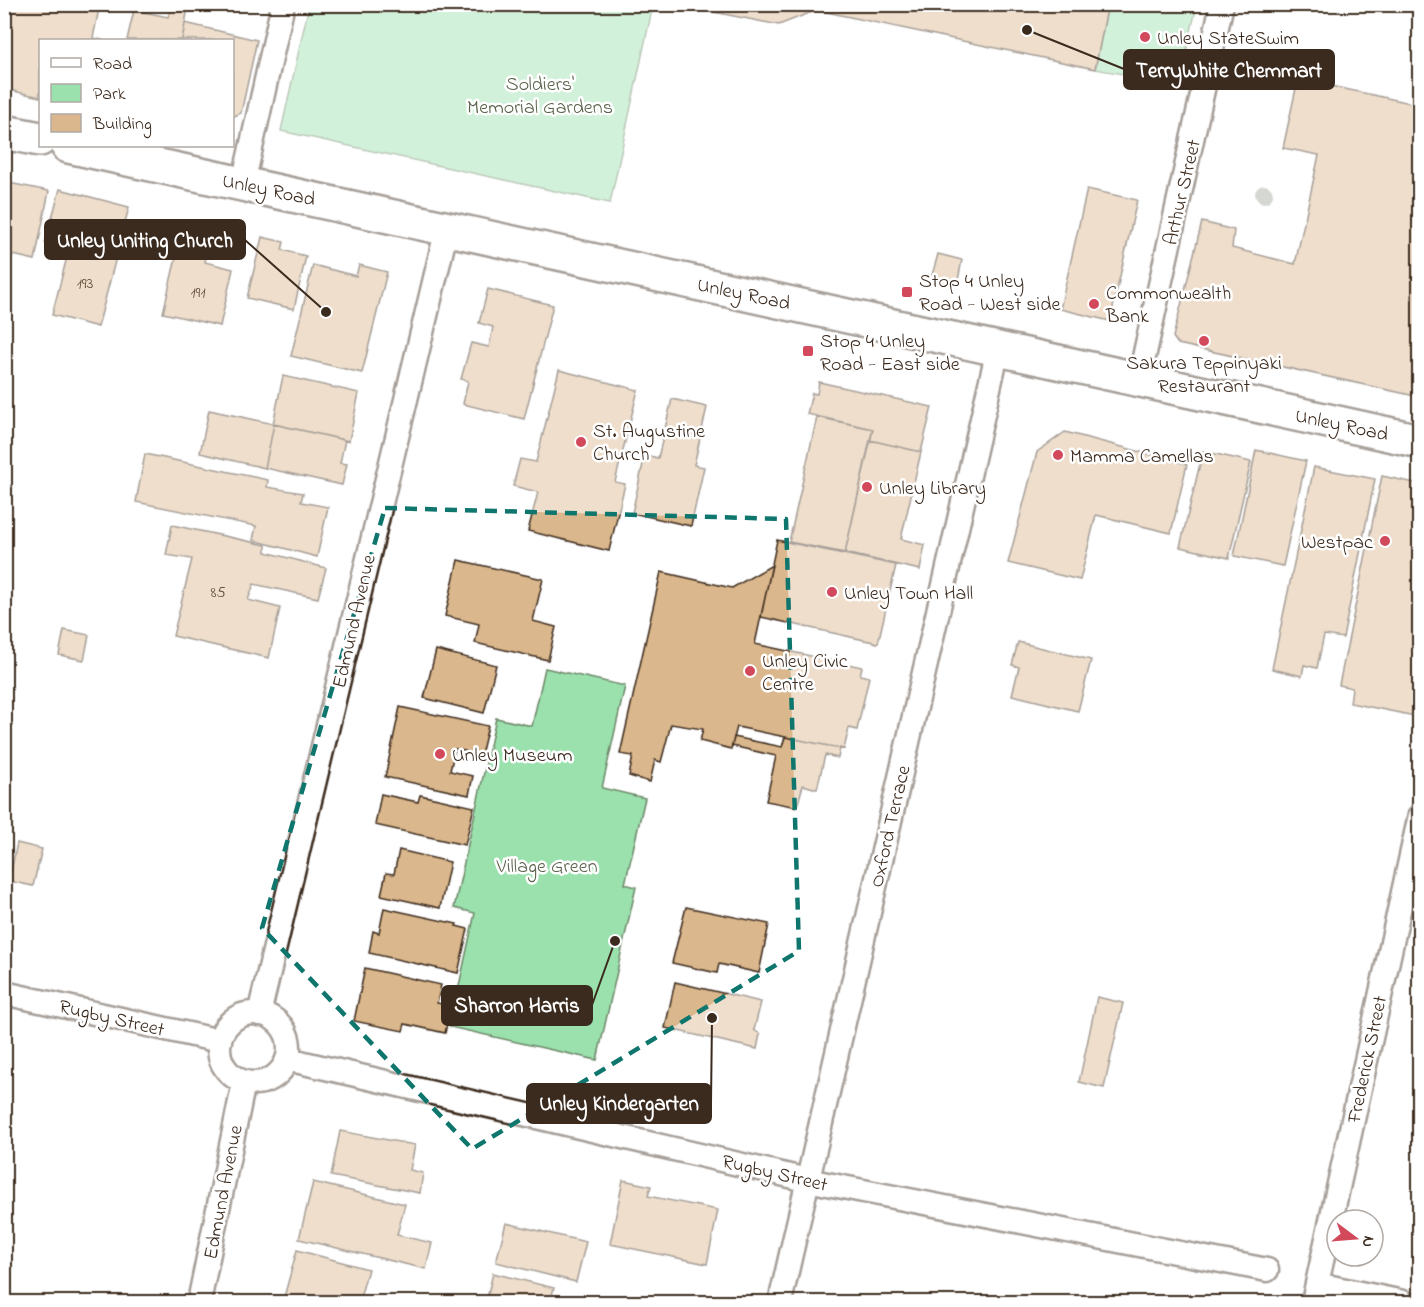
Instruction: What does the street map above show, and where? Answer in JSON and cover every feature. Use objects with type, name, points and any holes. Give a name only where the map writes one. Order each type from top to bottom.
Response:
[{"type":"main road","points":[[4,132],[39,140]]},
{"type":"main road","name":"Unley Road","points":[[73,147],[1419,441]]},
{"type":"street","points":[[243,184],[284,4]]},
{"type":"street","name":"Arthur Street","points":[[1139,380],[1222,4]]},
{"type":"street","name":"Edmund Avenue","points":[[259,1014],[447,228]]},
{"type":"street","name":"Oxford Terrace","points":[[780,1302],[998,349]]},
{"type":"street","name":"Frederick Street","points":[[1315,1293],[1419,815]]},
{"type":"street","name":"Rugby Street","points":[[4,993],[220,1041]]},
{"type":"street","points":[[259,1014],[277,1023],[285,1033],[288,1042],[287,1059],[281,1071],[272,1078],[255,1083],[244,1082],[231,1074],[224,1065],[220,1055],[220,1041],[229,1024],[237,1018],[259,1014]]},
{"type":"street","name":"Rugby Street","points":[[287,1059],[807,1180],[1267,1270]]},
{"type":"street","name":"Edmund Avenue","points":[[199,1302],[244,1082]]},
{"type":"street","points":[[1315,1293],[1403,1302]]},
{"type":"highlighted area","points":[[385,508],[786,519],[799,951],[472,1149],[262,928]]},
{"type":"green space","name":"Soldiers' Memorial Gardens","points":[[309,5],[653,5],[610,203],[281,131]]},
{"type":"green space","name":"Unley StateSwim","points":[[1108,5],[1197,5],[1179,84],[1095,69]]},
{"type":"green space","name":"Village Green","points":[[545,668],[625,686],[602,788],[645,798],[625,884],[636,887],[597,1060],[450,1027],[475,913],[454,908],[496,718],[532,726]]},
{"type":"building","points":[[4,4],[100,4],[93,38],[98,39],[39,39],[39,97],[4,89]]},
{"type":"building","points":[[172,4],[188,8],[182,39],[127,39],[134,10],[168,17]]},
{"type":"building","points":[[674,4],[1108,4],[1095,69],[817,10],[779,25]]},
{"type":"building","points":[[185,23],[257,40],[241,113],[234,116],[234,39],[182,39]]},
{"type":"building","points":[[1298,79],[1420,105],[1420,397],[1178,344],[1173,337],[1202,222],[1234,230],[1232,248],[1295,264],[1319,155],[1283,148]]},
{"type":"building","points":[[4,182],[49,191],[35,260],[4,253]]},
{"type":"building","points":[[60,189],[129,207],[98,327],[52,315],[69,249],[45,243]]},
{"type":"building","points":[[1087,189],[1137,200],[1110,321],[1060,309]]},
{"type":"building","points":[[262,237],[284,242],[282,250],[306,256],[294,309],[247,298]]},
{"type":"building","points":[[179,245],[207,252],[205,262],[233,269],[220,326],[163,313]]},
{"type":"building","points":[[938,254],[962,260],[957,285],[931,279]]},
{"type":"building","points":[[313,265],[356,276],[359,265],[387,272],[362,373],[291,356]]},
{"type":"building","points":[[488,289],[553,305],[524,419],[463,404],[468,381],[461,379],[471,343],[489,347],[493,327],[479,323]]},
{"type":"building","points":[[559,370],[638,390],[615,482],[625,484],[609,551],[528,531],[538,492],[513,486],[520,459],[536,462]]},
{"type":"building","points":[[283,376],[359,393],[349,441],[273,424]]},
{"type":"building","points":[[819,382],[932,407],[921,452],[870,440],[873,429],[807,414],[812,393],[817,394]]},
{"type":"building","points":[[672,399],[707,407],[694,465],[704,467],[691,526],[632,513],[645,455],[658,458]]},
{"type":"building","points":[[209,410],[274,424],[265,468],[200,453]]},
{"type":"building","points":[[817,417],[873,429],[845,553],[789,542]]},
{"type":"building","points":[[274,424],[345,440],[340,463],[347,464],[342,485],[265,468]]},
{"type":"building","points":[[1065,432],[1187,464],[1171,533],[1096,515],[1080,580],[1008,563],[1037,452]]},
{"type":"building","points":[[870,440],[921,452],[901,539],[925,545],[920,570],[845,553]]},
{"type":"building","points":[[1256,450],[1306,461],[1283,566],[1234,556]]},
{"type":"building","points":[[1203,451],[1251,462],[1229,558],[1180,547]]},
{"type":"building","points":[[145,454],[268,480],[267,487],[303,493],[301,502],[328,507],[317,557],[253,540],[256,526],[136,502]]},
{"type":"building","points":[[1314,467],[1375,479],[1343,638],[1324,635],[1317,668],[1304,665],[1302,676],[1272,669]]},
{"type":"building","points":[[1382,476],[1420,484],[1420,717],[1350,703],[1352,688],[1339,685]]},
{"type":"building","points":[[172,525],[266,545],[266,552],[326,568],[318,598],[254,584],[248,600],[280,608],[269,658],[173,636],[192,559],[166,555]]},
{"type":"building","points":[[777,540],[896,565],[878,643],[761,617]]},
{"type":"building","points":[[458,560],[543,579],[533,621],[556,627],[548,660],[475,643],[479,624],[445,616]]},
{"type":"building","name":"Unley Civic Centre","points":[[772,565],[755,644],[862,667],[860,675],[869,677],[857,730],[849,728],[844,749],[737,727],[731,749],[700,741],[703,729],[671,724],[661,762],[655,760],[650,782],[629,776],[633,756],[620,754],[661,572],[732,588]]},
{"type":"building","points":[[64,630],[89,635],[84,660],[59,655]]},
{"type":"building","points":[[1018,642],[1091,660],[1078,711],[1012,695],[1019,667],[1012,665]]},
{"type":"building","points":[[436,650],[496,665],[484,713],[424,698]]},
{"type":"building","points":[[400,707],[488,726],[481,755],[455,749],[450,771],[473,776],[469,795],[385,777]]},
{"type":"building","points":[[734,737],[782,747],[785,737],[840,748],[838,758],[825,755],[817,789],[803,785],[797,807],[766,801],[776,756],[732,746]]},
{"type":"building","points":[[381,794],[418,802],[420,795],[474,807],[465,845],[375,825]]},
{"type":"building","points":[[17,843],[42,849],[33,886],[9,881]]},
{"type":"building","points":[[399,850],[450,862],[440,908],[381,895],[386,873],[394,874]]},
{"type":"building","points":[[686,907],[769,924],[759,973],[719,964],[717,973],[672,963]]},
{"type":"building","points":[[384,908],[457,924],[456,926],[468,929],[458,973],[369,953],[373,931],[379,933]]},
{"type":"building","points":[[365,968],[441,985],[437,1003],[451,1006],[445,1033],[405,1024],[403,1031],[354,1021]]},
{"type":"building","points":[[675,982],[761,1002],[754,1030],[760,1034],[757,1049],[665,1028]]},
{"type":"building","points":[[1097,997],[1123,1003],[1104,1088],[1079,1082]]},
{"type":"building","points":[[340,1131],[415,1145],[410,1170],[423,1173],[420,1193],[331,1176]]},
{"type":"building","points":[[623,1180],[651,1186],[648,1196],[718,1210],[707,1264],[610,1244]]},
{"type":"building","points":[[313,1182],[405,1204],[397,1235],[432,1243],[426,1269],[299,1239]]},
{"type":"building","points":[[506,1223],[586,1242],[576,1282],[496,1262]]},
{"type":"building","points":[[297,1250],[368,1269],[359,1302],[304,1302],[284,1297]]},
{"type":"building","points":[[493,1273],[554,1288],[550,1302],[486,1302]]},
{"type":"place","name":"TerryWhite Chemmart","points":[[1027,30]]},
{"type":"place","name":"Unley StateSwim","points":[[1145,37]]},
{"type":"place","name":"Stop 4 Unley Road - West side","points":[[907,292]]},
{"type":"place","name":"Commonwealth Bank","points":[[1094,304]]},
{"type":"place","name":"Unley Uniting Church","points":[[326,312]]},
{"type":"place","name":"Sakura Teppinyaki Restaurant","points":[[1204,341]]},
{"type":"place","name":"Stop 4 Unley Road - East side","points":[[808,351]]},
{"type":"place","name":"St. Augustine Church","points":[[581,442]]},
{"type":"place","name":"Mamma Camellas","points":[[1058,455]]},
{"type":"place","name":"Unley Library","points":[[867,487]]},
{"type":"place","name":"Westpac","points":[[1385,541]]},
{"type":"place","name":"Unley Town Hall","points":[[832,592]]},
{"type":"place","name":"Unley Civic Centre","points":[[750,671]]},
{"type":"place","name":"Unley Museum","points":[[440,754]]},
{"type":"place","name":"Sharron Harris","points":[[615,941]]},
{"type":"place","name":"Unley Kindergarten","points":[[712,1018]]}]
